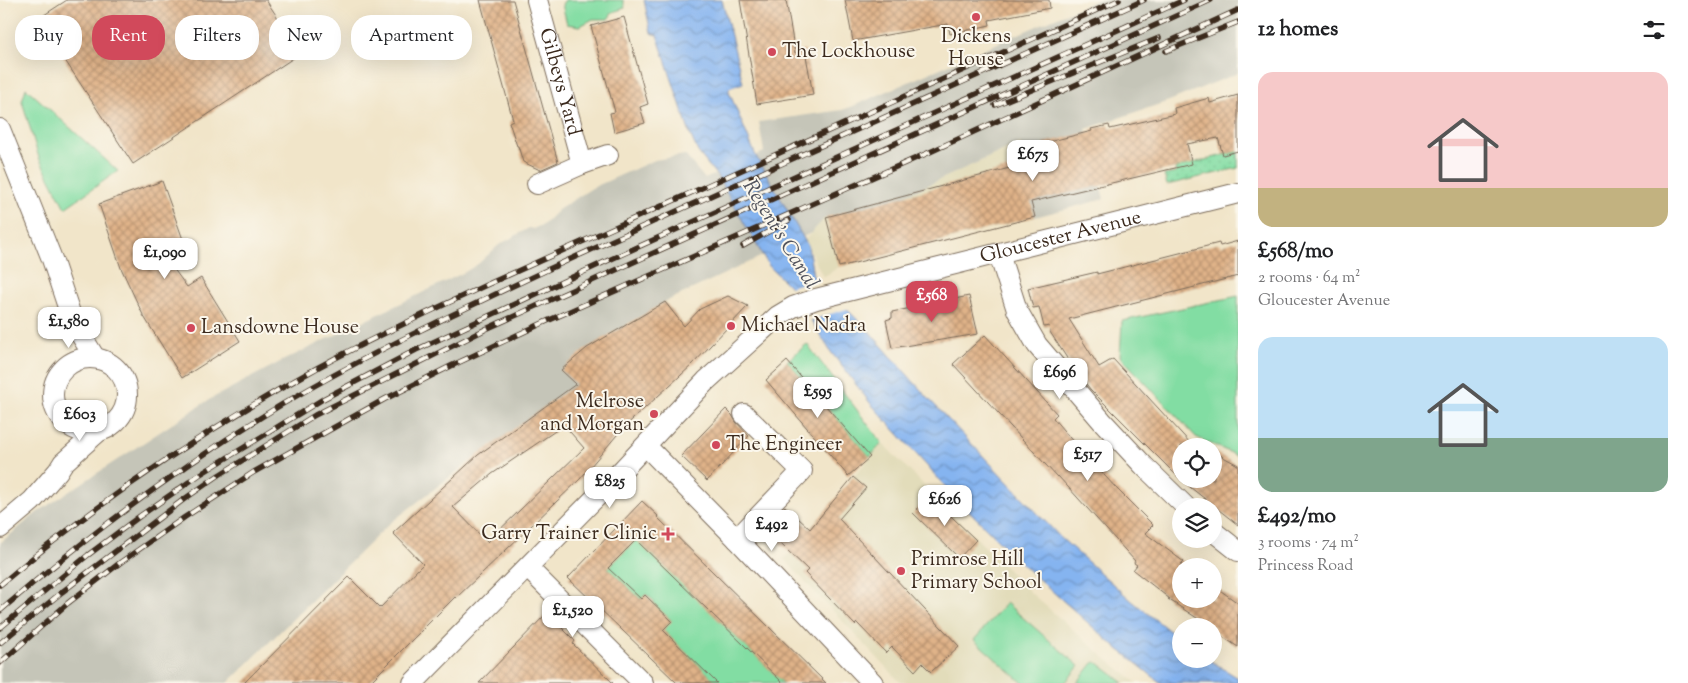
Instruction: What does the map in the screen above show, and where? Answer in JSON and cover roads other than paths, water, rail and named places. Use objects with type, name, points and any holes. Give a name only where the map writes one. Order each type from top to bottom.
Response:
[{"type":"street","name":"Gilbeys Yard","points":[[537,0],[582,164]]},
{"type":"street","points":[[0,128],[52,259],[73,322],[96,358]]},
{"type":"street","points":[[537,184],[608,154]]},
{"type":"street","name":"Gloucester Avenue","points":[[413,683],[528,568],[706,381],[768,323],[786,310],[816,299],[1238,193]]},
{"type":"street","points":[[999,254],[1017,310],[1037,345],[1102,421],[1177,498]]},
{"type":"street","points":[[69,364],[73,322]]},
{"type":"street","points":[[0,528],[32,501],[58,472],[63,463],[99,432],[109,427],[124,411],[126,388],[122,376],[113,366],[106,361],[96,358],[77,360],[69,364],[58,376],[53,388],[53,401],[57,413],[68,426],[76,430],[99,432]]},
{"type":"street","points":[[737,539],[802,471],[744,414]]},
{"type":"street","points":[[62,421],[63,463]]},
{"type":"street","points":[[646,446],[873,683]]},
{"type":"street","points":[[1222,538],[1238,551]]},
{"type":"street","points":[[528,568],[643,683]]},
{"type":"water","name":"Regent's Canal","points":[[644,0],[722,0],[743,83],[729,88],[729,92],[756,156],[808,246],[813,276],[867,329],[928,398],[1061,538],[1132,601],[1172,633],[1172,668],[1222,668],[1238,678],[1238,683],[1161,683],[1112,644],[1026,568],[955,497],[871,404],[831,352],[790,287],[769,266],[717,176],[698,152],[690,134],[657,35],[651,33]]},
{"type":"railway","points":[[0,585],[110,498],[227,420],[351,350],[484,286],[1119,0]]},
{"type":"railway","points":[[0,611],[101,528],[208,452],[281,405],[384,348],[562,263],[1144,0]]},
{"type":"railway","points":[[0,628],[88,555],[140,516],[199,475],[323,399],[416,350],[609,260],[1184,0]]},
{"type":"railway","points":[[0,643],[62,592],[183,500],[219,475],[315,415],[486,329],[1211,0]]},
{"type":"railway","points":[[0,663],[68,603],[121,562],[185,517],[254,472],[385,399],[545,322],[930,152],[1238,10]]},
{"type":"railway","points":[[1166,51],[1238,22]]},
{"type":"railway","points":[[995,105],[1159,38]]},
{"type":"railway","points":[[743,246],[789,220]]},
{"type":"place","name":"Dickens House","points":[[976,17]]},
{"type":"place","name":"The Lockhouse","points":[[772,52]]},
{"type":"place","name":"Michael Nadra","points":[[731,326]]},
{"type":"place","name":"Lansdowne House","points":[[191,328]]},
{"type":"place","name":"Melrose and Morgan","points":[[654,414]]},
{"type":"place","name":"The Engineer","points":[[716,445]]},
{"type":"place","name":"Garry Trainer Clinic","points":[[668,534]]},
{"type":"place","name":"Primrose Hill Primary School","points":[[901,571]]}]
